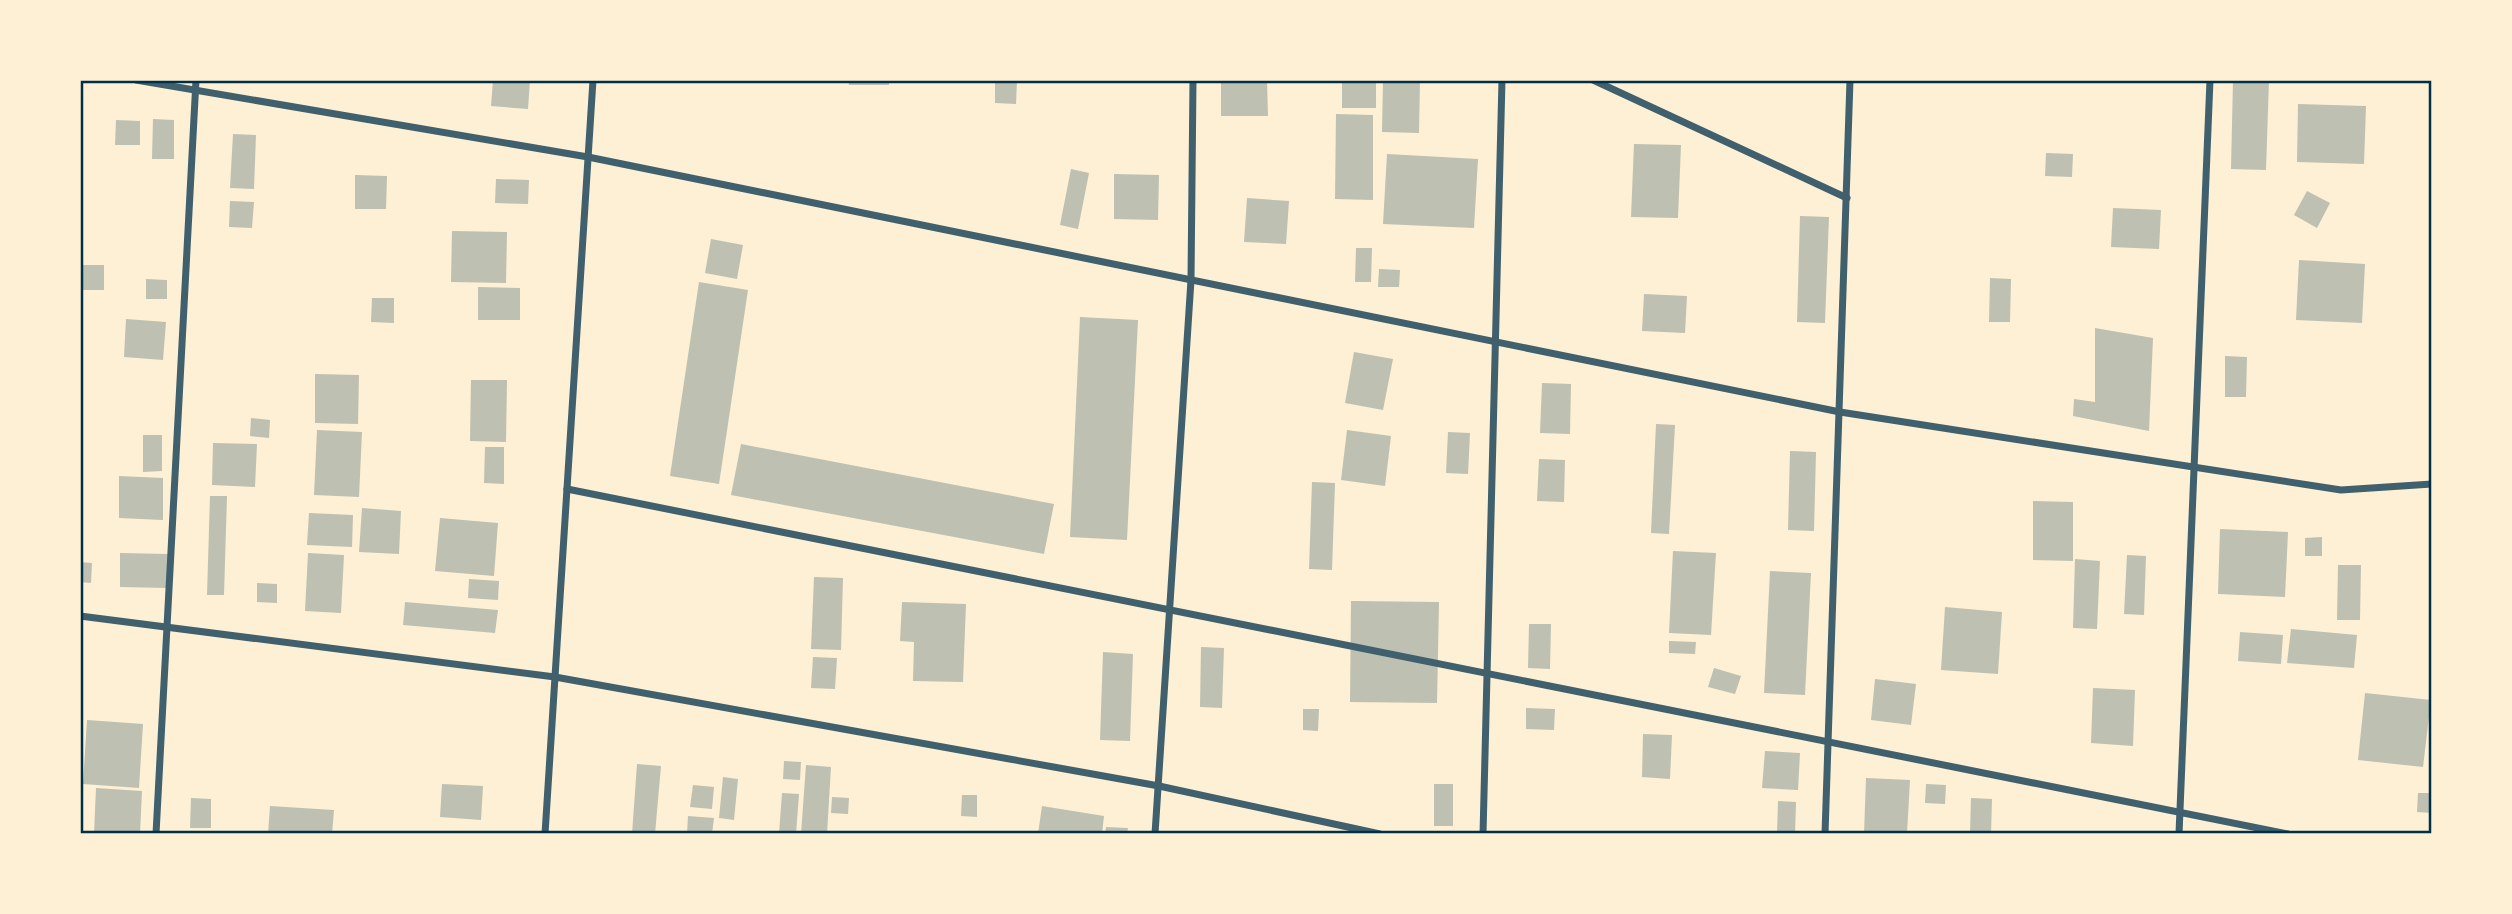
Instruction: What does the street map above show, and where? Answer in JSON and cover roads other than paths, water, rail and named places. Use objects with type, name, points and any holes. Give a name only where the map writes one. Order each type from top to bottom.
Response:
[{"type":"street","points":[[136,80],[589,157],[1840,412],[2342,490],[2431,484]]},
{"type":"street","points":[[156,834],[196,80]]},
{"type":"street","points":[[545,834],[593,80]]},
{"type":"street","points":[[1155,834],[1191,280],[1193,80]]},
{"type":"street","points":[[1483,834],[1502,80]]},
{"type":"street","points":[[1593,80],[1847,198]]},
{"type":"street","points":[[1825,834],[1850,80]]},
{"type":"street","points":[[2179,834],[2210,80]]},
{"type":"street","points":[[567,489],[2288,834]]},
{"type":"street","points":[[80,617],[555,677],[1158,786],[1380,834]]}]
